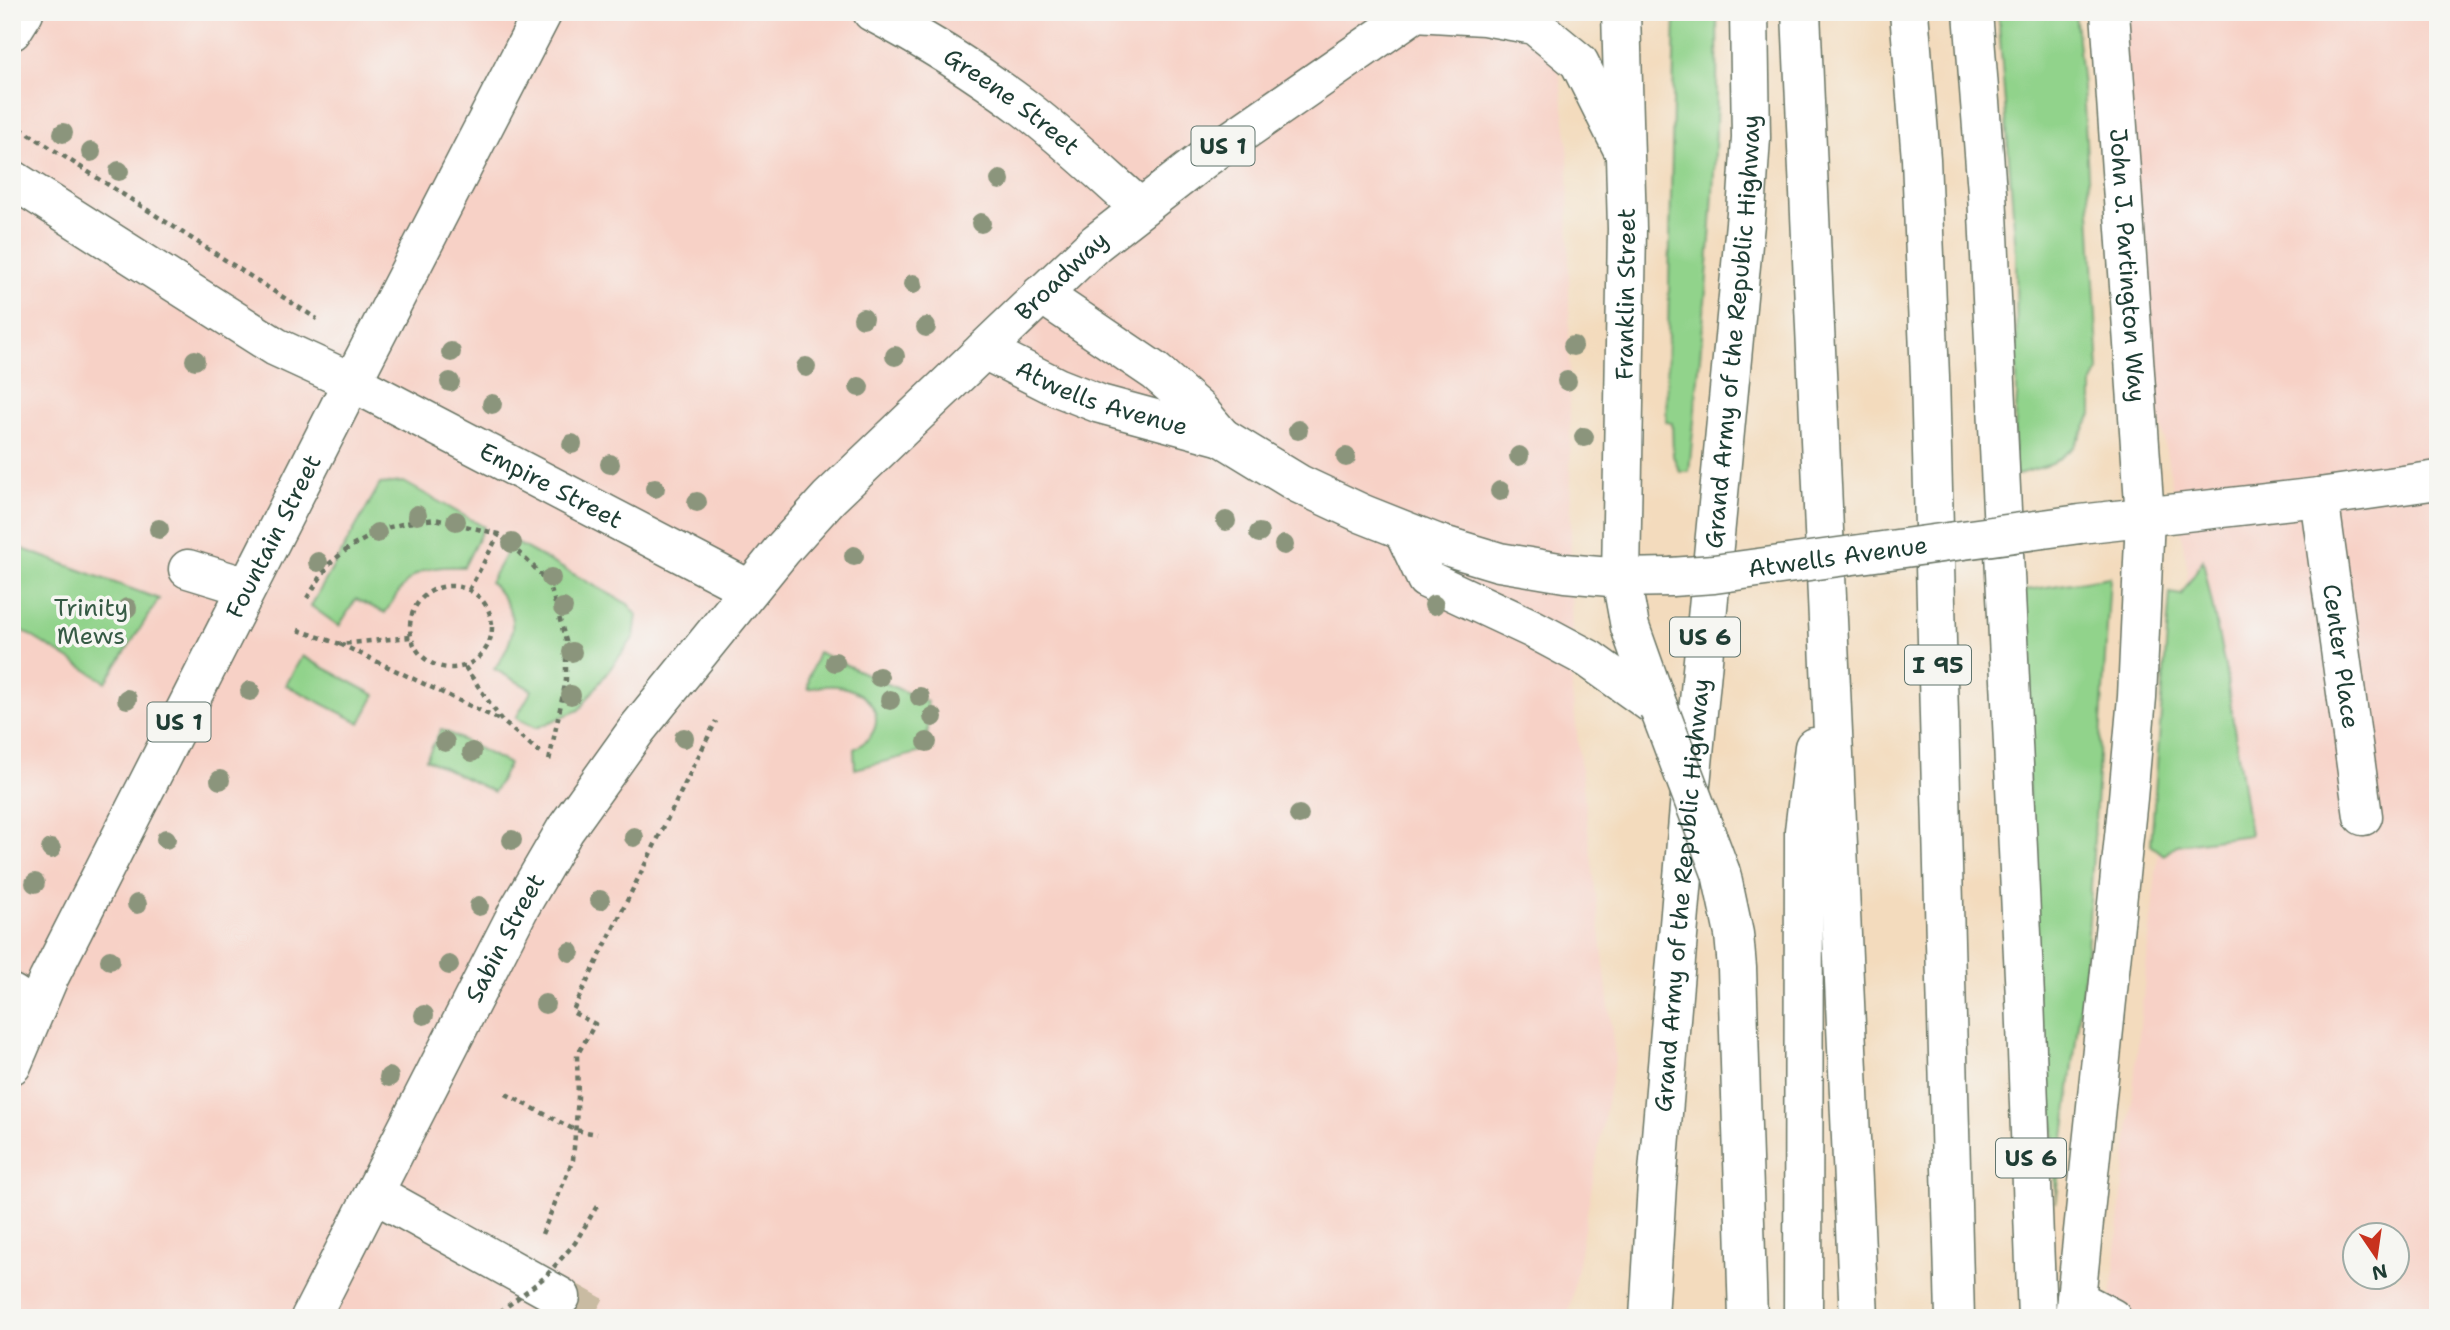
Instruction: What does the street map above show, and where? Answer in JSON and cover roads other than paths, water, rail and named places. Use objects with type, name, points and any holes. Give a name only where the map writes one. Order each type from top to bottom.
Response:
[{"type":"main road","points":[[12,31],[24,12]]},
{"type":"main road","name":"Fountain Street","points":[[12,1065],[24,1001],[65,945],[543,12]]},
{"type":"main road","name":"Greene Street","points":[[872,12],[938,49],[1025,109],[1139,207]]},
{"type":"main road","points":[[1415,12],[1483,16],[1534,26],[1579,62],[1626,157]]},
{"type":"main road","name":"Broadway","points":[[750,589],[813,514],[1096,243],[1139,207],[1415,12]]},
{"type":"main road","name":"Franklin Street","points":[[1621,12],[1626,157],[1621,578],[1630,627],[1721,873],[1734,934],[1748,1318]]},
{"type":"main road","name":"Grand Army of the Republic Highway","points":[[1649,1318],[1689,795],[1746,213],[1751,125],[1749,12]]},
{"type":"main road","points":[[1801,12],[1859,1318]]},
{"type":"main road","name":"I 95","points":[[1909,12],[1921,171],[1930,377],[1955,1318]]},
{"type":"main road","name":"US 6","points":[[1973,12],[1987,192],[2025,998],[2037,1318]]},
{"type":"main road","name":"John J. Partington Way","points":[[2075,1308],[2124,844],[2137,697],[2146,517],[2110,12]]},
{"type":"main road","name":"Empire Street","points":[[12,179],[276,347],[352,382],[750,589]]},
{"type":"main road","name":"Atwells Avenue","points":[[1041,294],[1156,372],[1199,410],[1222,437]]},
{"type":"main road","name":"Atwells Avenue","points":[[984,350],[1057,387],[1100,404],[1222,437],[1299,484],[1404,532],[1499,562],[1564,573],[1621,578],[1714,574],[2080,524],[2437,485]]},
{"type":"main road","name":"Center Place","points":[[2319,497],[2363,816]]},
{"type":"main road","points":[[1404,532],[1426,579],[1533,629],[1589,659],[1660,709]]},
{"type":"main road","points":[[188,569],[247,587]]},
{"type":"main road","name":"Sabin Street","points":[[310,1318],[519,909],[559,840],[638,728],[750,589]]},
{"type":"main road","points":[[1802,1318],[1804,831],[1827,634]]},
{"type":"main road","points":[[2013,1318],[2007,1111],[2025,998]]},
{"type":"main road","points":[[374,1193],[561,1297]]},
{"type":"main road","points":[[1641,1318],[1652,1262]]},
{"type":"main road","points":[[2075,1308],[2112,1318]]},
{"type":"tunnel","points":[[561,1297],[599,1318]]},
{"type":"park label","name":"Trinity Mews","points":[[91,622]]}]
